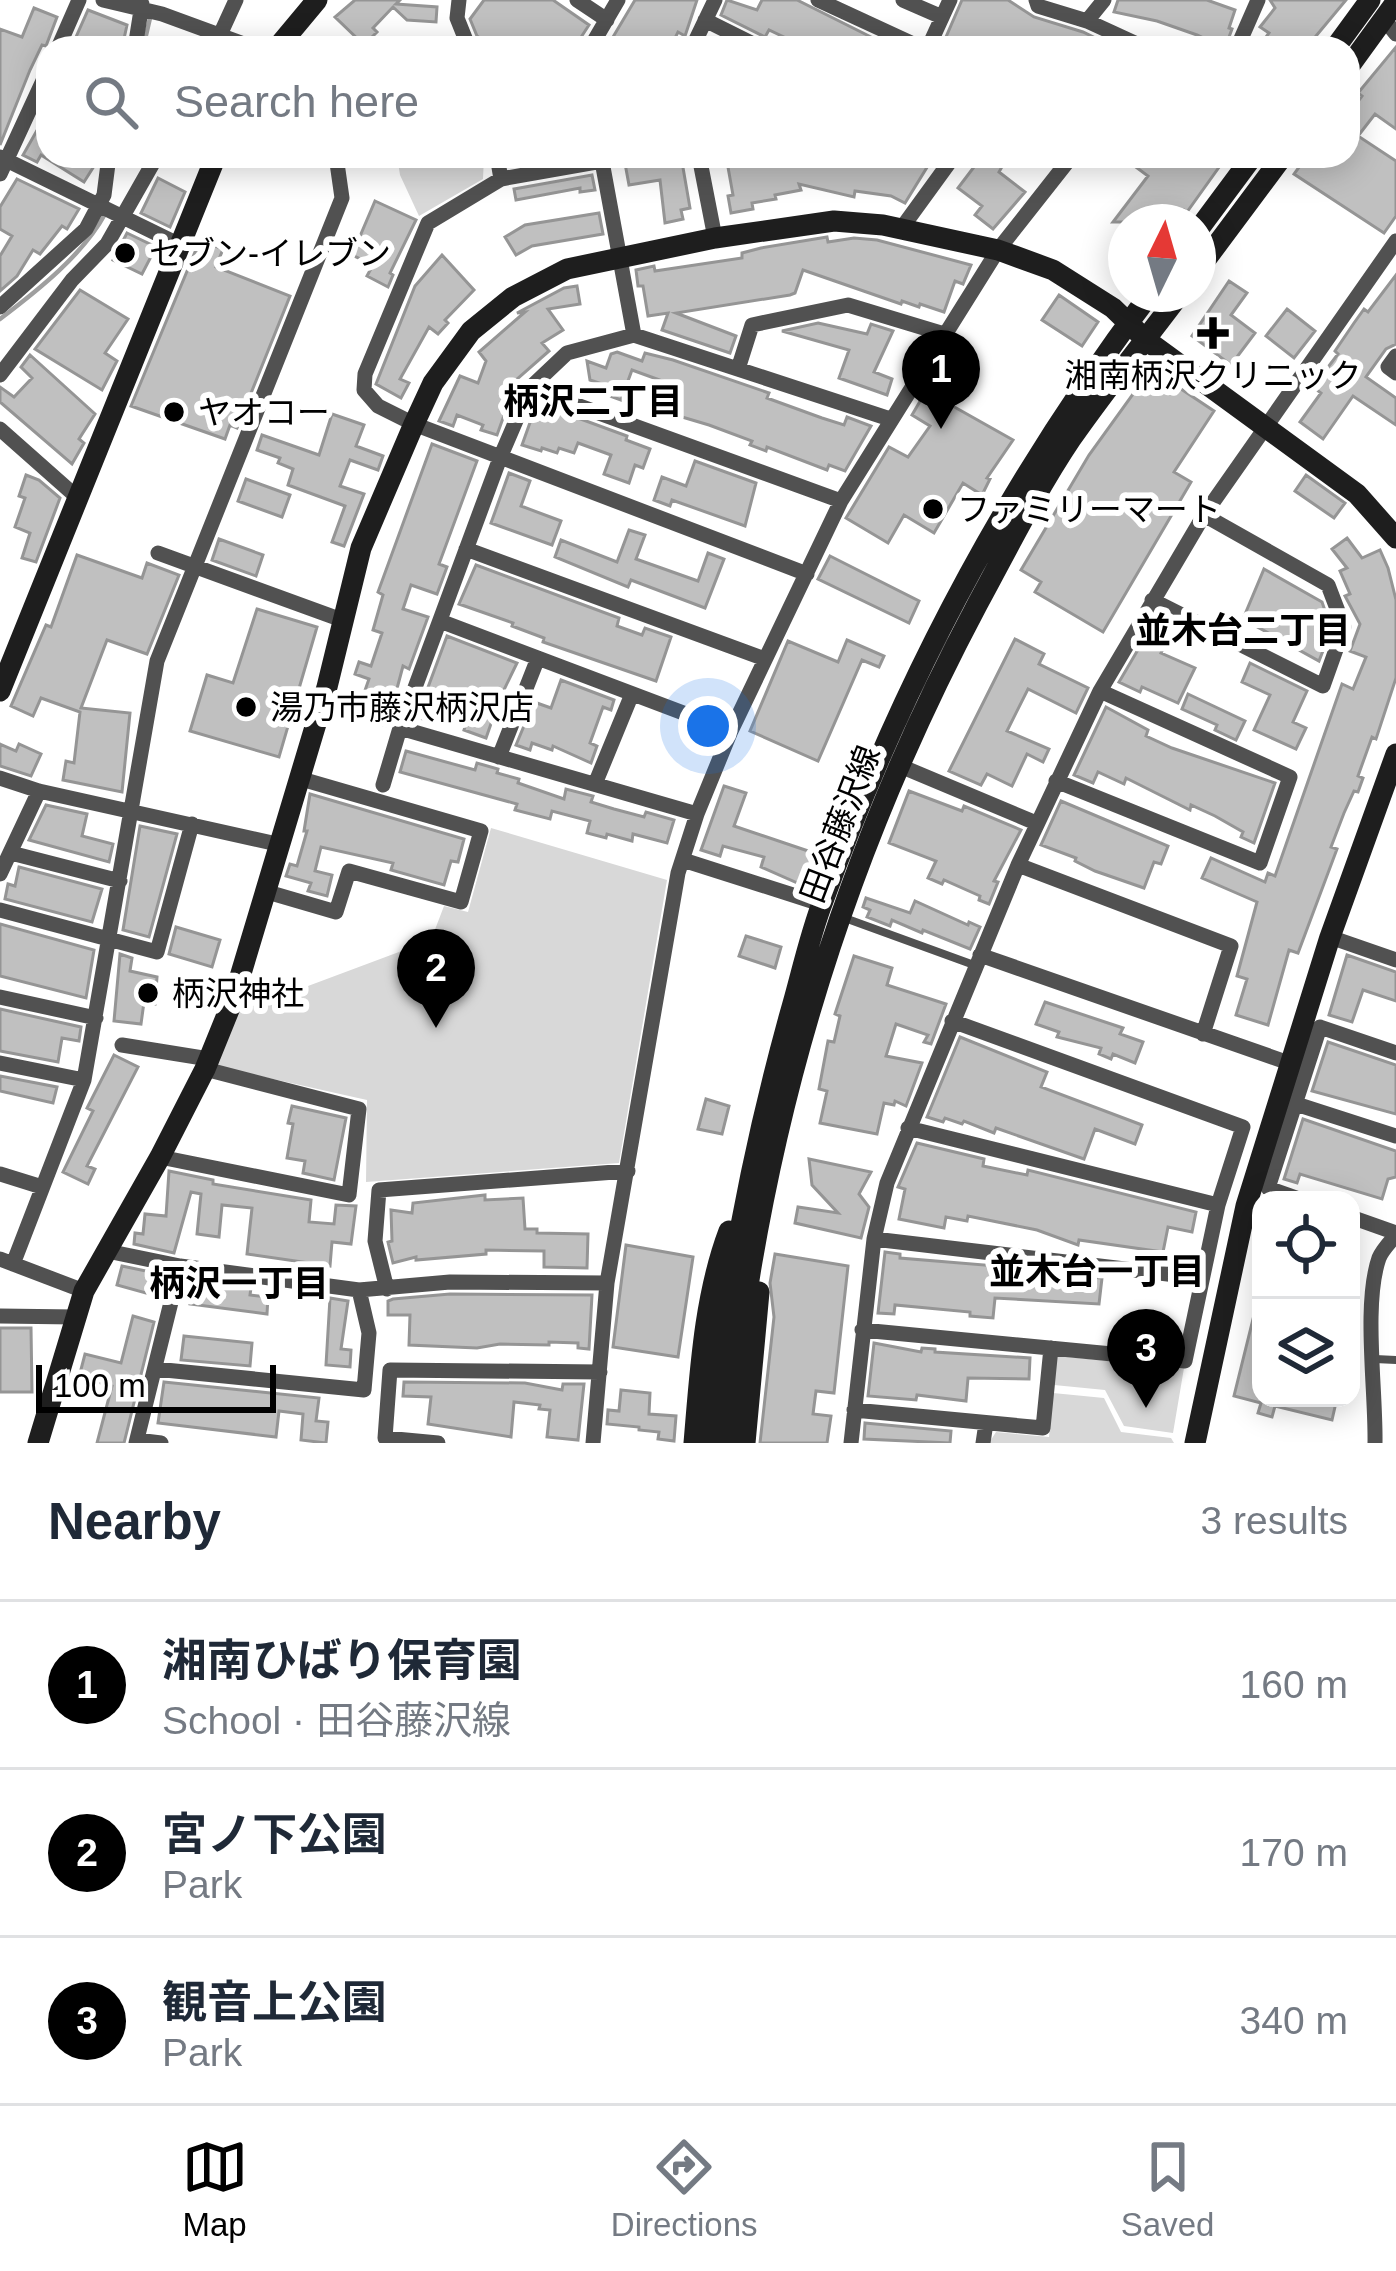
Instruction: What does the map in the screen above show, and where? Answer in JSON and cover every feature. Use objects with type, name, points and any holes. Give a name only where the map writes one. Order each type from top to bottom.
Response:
[{"type":"street","points":[[63,36],[79,0]]},
{"type":"street","points":[[103,0],[162,7],[210,36]]},
{"type":"street","points":[[220,36],[236,0]]},
{"type":"street","points":[[288,36],[317,0]]},
{"type":"street","points":[[459,0],[457,18],[464,36]]},
{"type":"street","points":[[577,0],[607,20]]},
{"type":"street","points":[[597,36],[618,0]]},
{"type":"street","points":[[698,36],[715,0]]},
{"type":"street","points":[[818,0],[898,36]]},
{"type":"street","points":[[903,0],[942,17]]},
{"type":"street","points":[[932,36],[950,0]]},
{"type":"street","points":[[1036,0],[1038,6],[1117,36]]},
{"type":"street","points":[[1087,21],[1104,0]]},
{"type":"street","points":[[1242,36],[1258,0]]},
{"type":"street","points":[[137,36],[142,4]]},
{"type":"street","points":[[1349,36],[1377,11]]},
{"type":"street","points":[[1360,44],[1377,11]]},
{"type":"street","points":[[705,20],[737,36]]},
{"type":"street","points":[[36,95],[3,164],[180,245]]},
{"type":"street","points":[[0,307],[86,229],[107,168]]},
{"type":"street","points":[[0,375],[124,218],[151,168]]},
{"type":"street","points":[[0,691],[211,168]]},
{"type":"street","points":[[84,1291],[7,1261],[84,1080],[157,661],[342,198],[338,168]]},
{"type":"street","points":[[499,168],[501,179]]},
{"type":"street","points":[[557,168],[501,179],[428,223],[365,374],[364,390],[369,398],[414,424],[807,574]]},
{"type":"street","points":[[604,168],[634,334]]},
{"type":"street","points":[[701,168],[715,238]]},
{"type":"street","points":[[901,229],[945,168]]},
{"type":"street","points":[[593,1443],[608,1283],[683,860],[697,814],[764,659],[841,501],[998,250],[1063,168]]},
{"type":"street","points":[[1216,206],[1244,168]]},
{"type":"street","points":[[1216,246],[1274,168]]},
{"type":"street","points":[[38,1443],[84,1291],[160,1157],[233,1000],[327,687],[361,548],[414,424],[452,352],[490,312],[568,269],[715,238],[833,221],[901,229],[998,250],[1073,281],[1357,494],[1396,538]]},
{"type":"street","points":[[851,1443],[874,1239],[887,1183],[1036,823],[1100,691],[1204,515],[1396,241]]},
{"type":"street","points":[[738,369],[752,325],[848,305],[944,334]]},
{"type":"street","name":"田谷藤沢線","points":[[711,1443],[745,1189],[830,910],[905,700],[1053,429],[1136,312]]},
{"type":"street","name":"田谷藤沢線","points":[[728,1443],[752,1245],[830,910],[922,708],[996,569],[1070,441],[1167,312]]},
{"type":"street","points":[[382,785],[500,458],[530,388],[567,353],[634,334],[890,419]]},
{"type":"street","points":[[1396,356],[1388,367],[1396,373]]},
{"type":"street","points":[[530,388],[841,501]]},
{"type":"street","points":[[0,429],[79,499]]},
{"type":"street","points":[[1152,600],[1323,686],[1344,627],[1328,585],[1204,515]]},
{"type":"street","points":[[466,549],[764,659]]},
{"type":"street","points":[[158,554],[342,620]]},
{"type":"street","points":[[440,621],[731,731]]},
{"type":"street","points":[[499,757],[538,658]]},
{"type":"street","points":[[1056,781],[1260,863],[1290,777],[1100,691]]},
{"type":"street","points":[[595,784],[632,694]]},
{"type":"street","points":[[400,728],[697,814]]},
{"type":"street","points":[[1195,1443],[1246,1206],[1330,937],[1396,754]]},
{"type":"street","points":[[898,764],[1036,823]]},
{"type":"street","points":[[0,778],[278,844]]},
{"type":"street","points":[[264,891],[336,912],[350,871],[461,902],[481,831],[298,778]]},
{"type":"street","points":[[0,874],[38,790]]},
{"type":"street","points":[[0,910],[157,952],[192,824]]},
{"type":"street","points":[[11,854],[120,881]]},
{"type":"street","points":[[683,860],[830,910]]},
{"type":"street","points":[[1018,865],[1231,946],[1203,1034]]},
{"type":"street","points":[[1330,937],[1396,960]]},
{"type":"street","points":[[978,960],[1289,1063]]},
{"type":"street","points":[[0,997],[96,1018]]},
{"type":"street","points":[[862,1330],[1185,1361],[1218,1205],[1243,1127],[952,1021]]},
{"type":"street","points":[[1276,1191],[1268,1188],[1320,1027],[1396,1053]]},
{"type":"street","points":[[122,1045],[359,1108],[349,1195],[160,1157]]},
{"type":"street","points":[[0,1064],[84,1080]]},
{"type":"street","points":[[1296,1104],[1396,1136]]},
{"type":"street","points":[[908,1128],[1218,1205]]},
{"type":"street","points":[[745,1443],[770,1166]]},
{"type":"street","points":[[387,1289],[375,1241],[379,1190],[628,1171]]},
{"type":"street","points":[[0,1174],[42,1187]]},
{"type":"street","points":[[694,1443],[700,1373],[720,1255],[745,1189]]},
{"type":"street","points":[[1360,1220],[1396,1234],[1379,1256],[1370,1332],[1375,1359],[1375,1443]]},
{"type":"street","points":[[874,1239],[1201,1278]]},
{"type":"street","points":[[107,1251],[180,1266],[358,1290],[450,1282],[608,1283]]},
{"type":"street","points":[[161,1443],[136,1442],[180,1266]]},
{"type":"street","points":[[154,1369],[364,1390],[368,1333],[358,1290]]},
{"type":"street","points":[[0,1316],[75,1317]]},
{"type":"street","points":[[854,1411],[1043,1428],[1052,1348]]},
{"type":"street","points":[[438,1443],[385,1438],[390,1370],[601,1372]]},
{"type":"street","points":[[983,1443],[986,1423]]},
{"type":"lane","points":[[830,910],[978,960]]},
{"type":"lane","points":[[1375,1359],[1396,1360]]},
{"type":"shaded area","points":[[399,168],[483,168],[483,179],[419,216]]},
{"type":"shaded area","points":[[491,828],[667,880],[619,1163],[366,1182],[367,1100],[215,1066],[250,978],[300,989],[431,940],[444,906],[468,912]]},
{"type":"shaded area","points":[[1057,1356],[1184,1368],[1173,1433],[1124,1426],[1105,1390],[1054,1385]]},
{"type":"shaded area","points":[[1053,1393],[1104,1398],[1121,1432],[1171,1438],[1174,1443],[989,1443],[996,1432],[1049,1437]]},
{"type":"building","points":[[355,0],[400,0],[396,4],[437,7],[436,22],[407,20],[393,7],[373,28],[377,32],[373,36],[355,36],[335,17]]},
{"type":"building","points":[[484,0],[553,0],[589,25],[582,36],[477,36],[470,19]]},
{"type":"building","points":[[635,0],[697,0],[685,36],[678,32],[676,36],[614,36]]},
{"type":"building","points":[[727,0],[757,10],[762,0],[797,0],[869,36],[782,36],[769,30],[763,36],[721,15]]},
{"type":"building","points":[[962,0],[1008,0],[1034,17],[1091,36],[946,36]]},
{"type":"building","points":[[1118,0],[1207,0],[1235,10],[1229,36],[1199,36],[1114,12]]},
{"type":"building","points":[[1270,0],[1346,0],[1316,36],[1267,36],[1260,27],[1275,8]]},
{"type":"building","points":[[34,8],[57,17],[50,36],[36,36],[36,58],[0,145],[0,29],[22,37]]},
{"type":"building","points":[[88,10],[127,25],[125,36],[76,36]]},
{"type":"building","points":[[1396,47],[1396,129],[1375,114],[1360,133],[1360,91]]},
{"type":"building","points":[[36,132],[36,162],[23,155]]},
{"type":"building","points":[[1360,137],[1396,161],[1396,216],[1384,233],[1294,174],[1298,168],[1360,168]]},
{"type":"building","points":[[62,168],[93,168],[84,182]]},
{"type":"building","points":[[626,168],[683,168],[690,208],[681,210],[683,219],[665,223],[660,180],[629,185]]},
{"type":"building","points":[[728,168],[927,168],[905,203],[891,196],[855,191],[854,197],[799,184],[801,190],[731,213],[728,196],[733,195]]},
{"type":"building","points":[[973,168],[1001,168],[999,172],[1025,192],[993,229],[975,215],[982,206],[958,188]]},
{"type":"building","points":[[1137,168],[1218,168],[1193,204],[1127,204],[1148,176]]},
{"type":"building","points":[[592,175],[595,190],[580,192],[580,188],[516,200],[514,189]]},
{"type":"building","points":[[158,178],[185,192],[170,227],[141,213]]},
{"type":"building","points":[[17,179],[79,209],[67,229],[62,226],[40,254],[33,250],[17,276],[0,291],[0,256],[12,236],[0,229],[0,207]]},
{"type":"building","points":[[375,201],[416,220],[388,287],[367,276],[373,265],[352,255]]},
{"type":"building","points":[[599,213],[603,234],[532,246],[516,255],[505,237],[525,225]]},
{"type":"building","points":[[127,233],[156,247],[142,274],[113,260]]},
{"type":"building","points":[[827,237],[828,242],[877,240],[971,265],[963,284],[955,281],[944,312],[901,304],[803,270],[790,295],[676,313],[736,336],[730,353],[662,330],[668,313],[648,316],[636,270],[742,258],[742,253],[761,248]]},
{"type":"building","points":[[200,240],[223,249],[216,267],[290,296],[237,428],[230,425],[225,439],[131,406]]},
{"type":"building","points":[[442,255],[474,290],[438,334],[429,327],[400,379],[409,383],[401,398],[376,384],[415,286]]},
{"type":"building","points":[[1396,275],[1396,344],[1386,349],[1366,377],[1396,398],[1396,425],[1353,396],[1323,439],[1300,422],[1321,393],[1313,387],[1364,309],[1368,312]]},
{"type":"building","points":[[1229,281],[1247,293],[1231,315],[1255,333],[1231,365],[1192,336],[1208,312],[1216,312],[1216,300]]},
{"type":"building","points":[[577,286],[580,304],[548,309],[563,330],[542,343],[549,351],[517,379],[497,435],[457,415],[453,426],[439,421],[460,376],[478,383],[486,361],[479,352],[525,312],[517,313]]},
{"type":"building","points":[[80,290],[128,319],[105,353],[117,361],[102,390],[35,349]]},
{"type":"building","points":[[1059,295],[1098,322],[1082,346],[1042,320]]},
{"type":"building","points":[[1287,309],[1315,331],[1294,358],[1266,336]]},
{"type":"building","points":[[818,323],[867,334],[871,324],[893,331],[874,372],[892,379],[887,395],[839,378],[849,350],[782,331]]},
{"type":"building","points":[[645,353],[673,360],[769,393],[767,398],[822,418],[844,425],[847,417],[871,426],[845,471],[829,465],[827,470],[655,409],[665,382],[632,370],[621,400],[602,393],[605,385],[590,380],[587,361],[606,368],[611,354],[642,361]]},
{"type":"building","points":[[30,355],[95,414],[79,439],[84,443],[72,464],[0,402],[0,387],[14,397],[32,378],[21,367]]},
{"type":"building","points":[[1151,369],[1214,411],[1174,472],[1191,482],[1103,632],[1035,592],[1041,582],[1021,570],[1089,455]]},
{"type":"building","points":[[926,391],[1013,440],[987,478],[982,495],[963,483],[934,533],[904,515],[888,543],[846,518],[889,447],[908,457],[930,426],[912,415]]},
{"type":"building","points":[[537,403],[650,449],[643,468],[635,465],[629,483],[604,474],[611,455],[578,443],[574,453],[522,445]]},
{"type":"building","points":[[332,414],[364,425],[356,446],[383,456],[378,470],[350,460],[340,486],[364,494],[344,546],[332,542],[345,506],[288,485],[293,469],[278,463],[280,458],[257,450],[262,435],[319,455]]},
{"type":"building","points":[[432,444],[477,461],[439,564],[447,567],[437,594],[411,585],[403,609],[428,617],[409,669],[403,666],[387,726],[356,716],[369,679],[355,674],[359,662],[371,666],[382,633],[373,630],[383,595],[378,592]]},
{"type":"building","points":[[695,461],[756,483],[745,526],[672,500],[670,506],[654,500],[662,477],[686,486]]},
{"type":"building","points":[[509,473],[530,481],[521,506],[561,521],[552,545],[491,523]]},
{"type":"building","points":[[26,475],[60,498],[36,562],[22,558],[30,533],[15,527],[25,498],[19,496]]},
{"type":"building","points":[[1306,475],[1345,503],[1334,518],[1295,491]]},
{"type":"building","points":[[246,479],[290,495],[282,517],[238,501]]},
{"type":"building","points":[[629,530],[645,535],[636,559],[698,581],[708,553],[724,559],[705,608],[631,580],[628,587],[555,557],[561,540],[617,562]]},
{"type":"building","points":[[1347,538],[1362,558],[1380,550],[1388,568],[1396,600],[1396,678],[1358,776],[1363,778],[1358,792],[1354,791],[1331,847],[1337,849],[1298,953],[1289,950],[1268,1025],[1236,1015],[1247,979],[1237,976],[1257,902],[1202,878],[1211,858],[1265,882],[1268,873],[1275,876],[1342,684],[1353,689],[1366,657],[1350,651],[1360,624],[1345,596],[1350,594],[1340,571],[1347,568],[1332,549]]},
{"type":"building","points":[[219,539],[263,555],[256,576],[212,560]]},
{"type":"building","points":[[77,555],[142,578],[147,563],[179,575],[147,654],[107,640],[81,708],[130,713],[122,792],[63,780],[66,761],[74,763],[80,712],[41,698],[33,716],[11,706],[46,625],[51,627]]},
{"type":"building","points":[[830,556],[919,601],[909,623],[818,579]]},
{"type":"building","points":[[476,565],[619,618],[617,626],[642,635],[645,628],[671,637],[656,681],[543,642],[544,638],[513,623],[459,604]]},
{"type":"building","points":[[1264,569],[1322,602],[1329,622],[1320,641],[1326,643],[1319,661],[1243,619]]},
{"type":"building","name":"湯乃市藤沢柄沢店","points":[[257,609],[317,627],[279,757],[190,731],[207,675],[233,683]]},
{"type":"building","points":[[1156,619],[1166,624],[1154,645],[1195,668],[1178,703],[1119,682]]},
{"type":"building","points":[[447,636],[517,663],[486,738],[464,730],[470,712],[442,703],[435,723],[417,717]]},
{"type":"building","points":[[1015,639],[1044,654],[1039,664],[1088,688],[1076,713],[1028,689],[1007,731],[1049,749],[1043,762],[1027,754],[1012,786],[987,774],[981,785],[949,771]]},
{"type":"building","points":[[847,640],[884,656],[879,667],[862,660],[818,761],[750,731],[788,641],[838,662]]},
{"type":"building","points":[[1250,663],[1307,691],[1293,722],[1306,728],[1296,749],[1254,730],[1270,695],[1242,682]]},
{"type":"building","points":[[561,680],[614,700],[611,710],[603,707],[590,743],[597,746],[591,763],[553,746],[552,750],[532,743],[530,750],[516,745],[534,702],[551,708]]},
{"type":"building","points":[[1188,694],[1245,721],[1236,740],[1182,709]]},
{"type":"building","points":[[1106,707],[1172,748],[1275,783],[1254,843],[1215,816],[1191,805],[1190,810],[1126,778],[1124,784],[1098,772],[1093,783],[1074,775]]},
{"type":"building","points":[[0,744],[16,751],[19,744],[41,754],[31,776],[0,766]]},
{"type":"building","points":[[406,751],[475,770],[477,763],[498,769],[497,773],[519,779],[518,783],[564,799],[566,789],[593,796],[591,802],[614,809],[674,820],[667,843],[633,834],[632,841],[587,833],[590,821],[552,811],[550,819],[515,810],[517,804],[400,772]]},
{"type":"building","points":[[724,786],[746,793],[734,826],[817,854],[802,885],[761,867],[764,857],[723,846],[720,856],[701,850]]},
{"type":"building","points":[[909,791],[962,811],[964,806],[1021,830],[994,881],[998,882],[989,904],[944,880],[942,884],[928,878],[936,861],[889,843]]},
{"type":"building","points":[[310,794],[464,839],[458,862],[451,861],[444,885],[391,870],[393,863],[321,847],[315,871],[332,875],[327,896],[308,891],[311,883],[286,876],[290,864],[297,866],[307,831]]},
{"type":"building","points":[[1061,801],[1168,846],[1161,864],[1154,862],[1144,888],[1041,845]]},
{"type":"building","points":[[46,805],[87,814],[82,836],[113,844],[109,862],[29,840]]},
{"type":"building","points":[[140,826],[177,834],[149,937],[123,930]]},
{"type":"building","points":[[19,867],[102,889],[92,922],[5,899],[8,884],[15,886]]},
{"type":"building","points":[[866,898],[910,913],[915,901],[980,927],[970,949],[892,920],[890,926],[867,917]]},
{"type":"building","points":[[0,924],[94,950],[86,998],[0,976]]},
{"type":"building","points":[[176,927],[220,940],[212,967],[169,954]]},
{"type":"building","points":[[746,936],[781,947],[775,968],[739,956]]},
{"type":"building","points":[[120,954],[132,958],[130,971],[157,977],[155,1004],[144,1002],[141,1024],[114,1021]]},
{"type":"building","points":[[1347,955],[1396,972],[1396,1001],[1363,990],[1352,1022],[1329,1015]]},
{"type":"building","points":[[854,956],[892,968],[887,985],[946,1004],[931,1044],[924,1042],[928,1035],[896,1024],[886,1056],[922,1063],[906,1106],[884,1103],[877,1134],[820,1123],[827,1091],[819,1089],[828,1041],[834,1042],[840,1016],[835,1014]]},
{"type":"building","points":[[1045,1002],[1123,1028],[1120,1034],[1143,1042],[1135,1063],[1113,1054],[1111,1059],[1099,1054],[1101,1048],[1057,1037],[1059,1032],[1036,1024]]},
{"type":"building","points":[[0,1009],[81,1027],[79,1041],[62,1038],[58,1062],[0,1051]]},
{"type":"building","points":[[960,1037],[1047,1072],[1041,1087],[1142,1125],[1135,1144],[1095,1129],[1084,1159],[996,1128],[994,1133],[964,1121],[927,1117]]},
{"type":"building","points":[[1328,1042],[1396,1065],[1396,1114],[1312,1091]]},
{"type":"building","points":[[114,1055],[138,1067],[87,1166],[95,1169],[88,1184],[63,1172]]},
{"type":"building","points":[[0,1076],[57,1087],[53,1103],[0,1091]]},
{"type":"building","points":[[706,1099],[729,1106],[722,1134],[698,1129]]},
{"type":"building","points":[[292,1106],[346,1118],[334,1180],[303,1173],[305,1161],[287,1158]]},
{"type":"building","points":[[1303,1119],[1396,1151],[1396,1177],[1388,1179],[1382,1199],[1300,1174],[1297,1183],[1284,1179]]},
{"type":"building","points":[[917,1143],[984,1159],[983,1166],[1027,1175],[1028,1170],[1196,1212],[1192,1232],[1168,1227],[1163,1252],[1079,1240],[1078,1245],[1037,1230],[968,1216],[967,1221],[946,1217],[944,1228],[899,1219],[905,1189],[898,1187]]},
{"type":"building","points":[[809,1159],[871,1172],[859,1194],[869,1207],[861,1238],[795,1223],[798,1207],[838,1213],[812,1185]]},
{"type":"building","points":[[169,1171],[213,1180],[213,1184],[311,1200],[309,1222],[334,1224],[336,1205],[356,1206],[351,1244],[332,1242],[330,1266],[247,1254],[252,1208],[222,1205],[219,1237],[197,1234],[201,1194],[191,1192],[174,1253],[134,1244],[135,1233],[143,1234],[145,1214],[166,1216]]},
{"type":"building","points":[[485,1195],[485,1200],[523,1198],[525,1229],[588,1234],[587,1268],[544,1267],[544,1251],[486,1250],[486,1254],[416,1257],[393,1263],[388,1242],[392,1241],[391,1210],[412,1213],[413,1203]]},
{"type":"building","points":[[626,1245],[693,1257],[678,1357],[613,1347]]},
{"type":"building","points":[[885,1252],[900,1254],[900,1258],[997,1266],[996,1274],[1079,1281],[1079,1276],[1102,1278],[1099,1304],[995,1298],[993,1318],[895,1305],[894,1314],[878,1313]]},
{"type":"building","points":[[775,1254],[848,1266],[834,1393],[816,1391],[813,1414],[831,1416],[827,1443],[760,1443],[774,1317],[770,1283]]},
{"type":"building","points":[[122,1266],[165,1275],[160,1297],[117,1285]]},
{"type":"building","points":[[192,1283],[251,1288],[250,1295],[268,1297],[267,1314],[190,1304]]},
{"type":"building","points":[[450,1294],[592,1295],[589,1349],[578,1348],[578,1343],[549,1342],[477,1348],[409,1345],[410,1315],[388,1315],[388,1301],[393,1299]]},
{"type":"building","points":[[330,1298],[348,1301],[341,1349],[351,1350],[350,1367],[326,1365]]},
{"type":"building","points":[[133,1316],[154,1322],[124,1443],[97,1443],[112,1386],[79,1377],[85,1354],[121,1363]]},
{"type":"building","points":[[1252,1323],[1252,1401],[1234,1396]]},
{"type":"building","points":[[0,1328],[31,1328],[32,1392],[0,1392]]},
{"type":"building","points":[[184,1336],[252,1343],[250,1366],[181,1360]]},
{"type":"building","points":[[874,1343],[921,1352],[922,1348],[1030,1358],[1029,1379],[968,1378],[966,1401],[868,1396]]},
{"type":"building","points":[[164,1382],[319,1398],[316,1421],[328,1422],[326,1443],[301,1440],[303,1414],[279,1411],[276,1437],[158,1423]]},
{"type":"building","points":[[404,1382],[525,1383],[562,1390],[563,1384],[584,1384],[578,1440],[547,1437],[550,1410],[514,1402],[511,1437],[428,1424],[431,1397],[403,1396]]},
{"type":"building","points":[[621,1390],[650,1393],[649,1414],[676,1416],[674,1441],[658,1439],[659,1432],[607,1424],[608,1410],[619,1411]]},
{"type":"building","points":[[1260,1407],[1275,1407],[1272,1417],[1258,1413]]},
{"type":"building","points":[[1279,1407],[1335,1407],[1332,1420]]},
{"type":"building","points":[[865,1423],[951,1431],[950,1443],[864,1439]]},
{"type":"waterway","points":[[146,36],[150,18]]},
{"type":"waterway","points":[[0,319],[72,258],[105,214]]},
{"type":"place","name":"セブン-イレブン","points":[[125,253]]},
{"type":"place","name":"湘南柄沢クリニック","points":[[1213,333]]},
{"type":"place","name":"ヤオコー","points":[[174,412]]},
{"type":"place","name":"湘南ひばり保育園","points":[[941,429]]},
{"type":"place","name":"ファミリーマート","points":[[933,509]]},
{"type":"place","name":"湯乃市藤沢柄沢店","points":[[246,707]]},
{"type":"place","name":"柄沢神社","points":[[148,993]]},
{"type":"place","name":"宮ノ下公園","points":[[436,1028]]},
{"type":"place","name":"観音上公園","points":[[1146,1408]]},
{"type":"district","name":"柄沢二丁目","points":[[593,401]]},
{"type":"district","name":"並木台二丁目","points":[[1243,630]]},
{"type":"district","name":"並木台一丁目","points":[[1097,1271]]},
{"type":"district","name":"柄沢一丁目","points":[[239,1283]]}]
